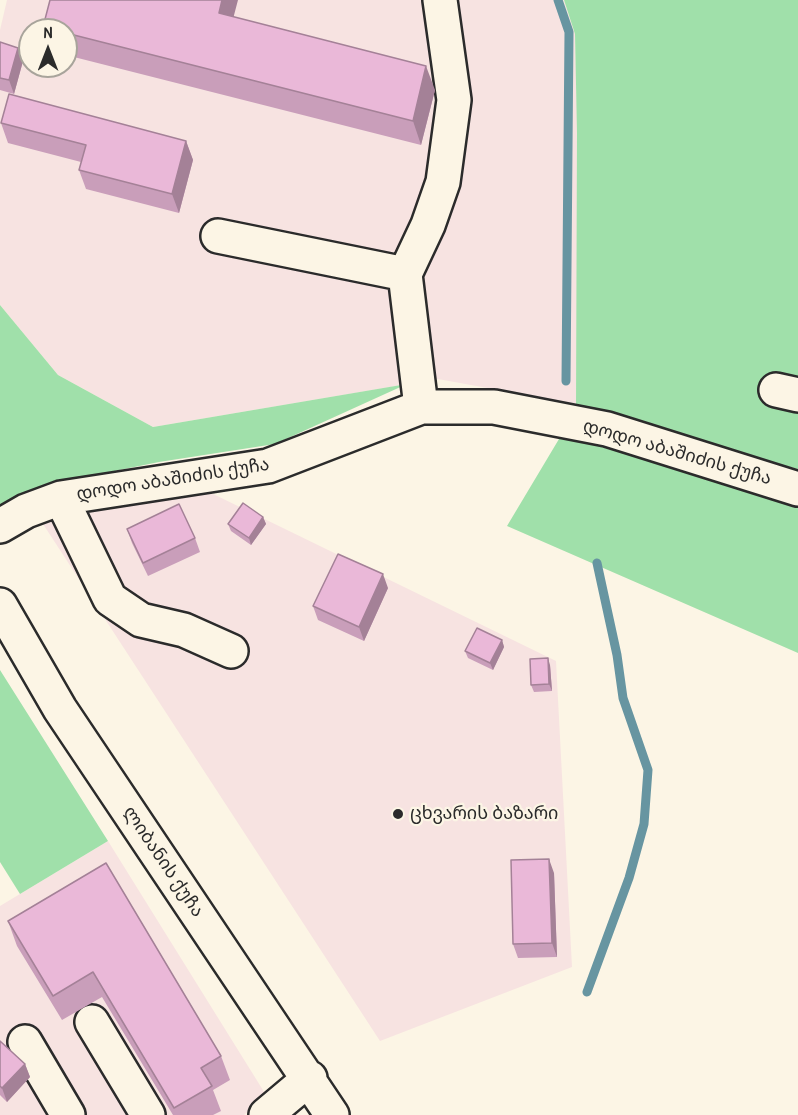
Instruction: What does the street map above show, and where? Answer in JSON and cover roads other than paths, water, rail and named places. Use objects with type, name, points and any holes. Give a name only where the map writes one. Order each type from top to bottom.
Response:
[{"type":"street","points":[[422,407],[405,274],[428,225],[443,182],[454,100],[440,0]]},
{"type":"street","points":[[218,236],[405,274]]},
{"type":"street","name":"დოდო აბაშიძის ქუჩა","points":[[0,526],[26,511],[61,498],[268,466],[422,407],[494,407],[606,429],[798,489]]},
{"type":"street","points":[[61,498],[110,599],[141,620],[184,630],[231,651]]},
{"type":"street","name":"ლიბანის ქუჩა","points":[[0,605],[60,709],[310,1078],[332,1115]]},
{"type":"street","points":[[92,1022],[147,1115]]},
{"type":"street","points":[[24,1042],[68,1115]]},
{"type":"street","points":[[266,1115],[310,1078]]},
{"type":"waterway","points":[[558,0],[569,32],[566,381]]},
{"type":"waterway","points":[[587,992],[629,878],[644,824],[648,770],[623,698],[617,655],[597,563]]},
{"type":"place","name":"ცხვარის ბაზარი","points":[[398,814]]}]
